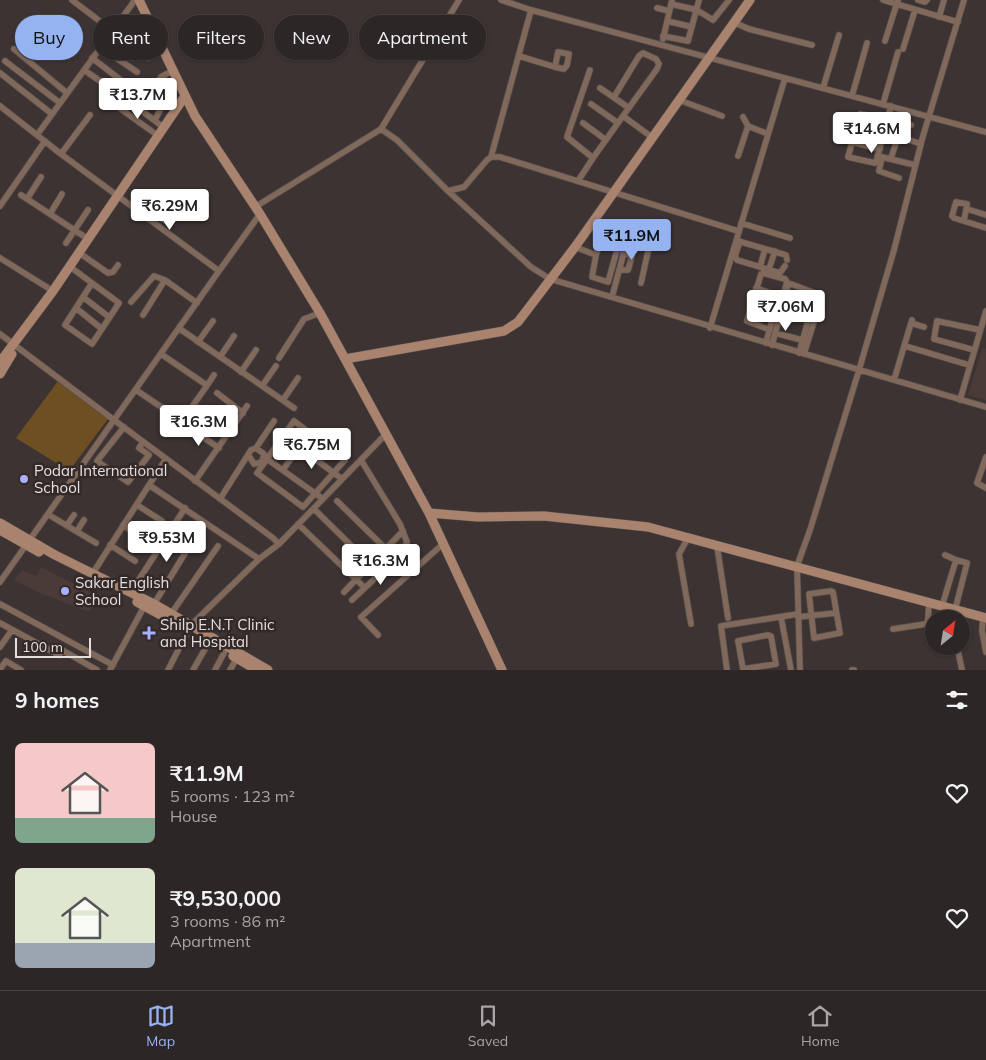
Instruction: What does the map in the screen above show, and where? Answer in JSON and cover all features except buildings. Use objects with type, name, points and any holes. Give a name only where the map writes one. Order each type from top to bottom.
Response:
[{"type":"street","points":[[72,0],[93,16]]},
{"type":"street","points":[[124,15],[135,0]]},
{"type":"street","points":[[139,0],[172,72],[195,116],[258,211],[320,313],[429,513],[502,670]]},
{"type":"street","points":[[0,582],[3,573],[29,543],[180,329],[258,211],[381,129],[460,0]]},
{"type":"street","points":[[501,0],[531,10],[929,115],[986,132]]},
{"type":"street","points":[[663,36],[686,42],[690,39],[699,0]]},
{"type":"street","points":[[697,9],[704,0]]},
{"type":"street","points":[[345,359],[504,331],[518,322],[613,193],[750,0]]},
{"type":"street","points":[[883,0],[897,2],[915,10],[958,22]]},
{"type":"street","points":[[907,7],[909,0]]},
{"type":"street","points":[[918,0],[925,2],[927,0]]},
{"type":"street","points":[[939,17],[944,0]]},
{"type":"street","points":[[800,670],[797,566],[810,530],[859,370],[894,250],[929,115],[964,0]]},
{"type":"street","points":[[657,8],[671,5],[697,9],[713,20],[727,1]]},
{"type":"street","points":[[885,41],[897,2]]},
{"type":"street","points":[[662,44],[671,5]]},
{"type":"street","points":[[448,191],[464,187],[490,157],[531,10]]},
{"type":"street","points":[[883,104],[915,10]]},
{"type":"street","points":[[667,22],[692,27]]},
{"type":"street","points":[[733,22],[750,29],[812,45]]},
{"type":"street","points":[[824,88],[838,35]]},
{"type":"street","points":[[852,96],[867,43]]},
{"type":"street","points":[[14,50],[67,93]]},
{"type":"street","points":[[578,181],[657,69],[659,64],[656,59],[643,53],[639,56],[614,97]]},
{"type":"street","points":[[519,56],[556,67]]},
{"type":"street","points":[[37,135],[92,58],[126,84]]},
{"type":"street","points":[[119,60],[137,72]]},
{"type":"street","points":[[5,61],[60,103]]},
{"type":"street","points":[[84,70],[119,94]]},
{"type":"street","points":[[590,70],[567,137],[593,158]]},
{"type":"street","points":[[148,96],[161,77],[172,72]]},
{"type":"street","points":[[0,73],[52,114]]},
{"type":"street","points":[[155,120],[168,94],[161,77]]},
{"type":"street","points":[[785,78],[738,231],[735,256],[737,260],[780,273],[785,266]]},
{"type":"street","points":[[600,88],[629,108]]},
{"type":"street","points":[[0,374],[15,345],[184,96]]},
{"type":"street","points":[[125,98],[155,120],[160,131]]},
{"type":"street","points":[[679,100],[699,104],[722,116]]},
{"type":"street","points":[[591,104],[618,123]]},
{"type":"street","points":[[0,106],[116,195],[150,216],[219,271]]},
{"type":"street","points":[[887,120],[860,114],[848,157],[875,164],[891,106]]},
{"type":"street","points":[[118,107],[160,131]]},
{"type":"street","points":[[61,154],[90,115]]},
{"type":"street","points":[[623,116],[652,138]]},
{"type":"street","points":[[743,117],[748,126],[768,134]]},
{"type":"street","points":[[912,125],[893,121],[889,133],[921,144]]},
{"type":"street","points":[[583,123],[606,140]]},
{"type":"street","points":[[738,156],[748,126]]},
{"type":"street","points":[[381,129],[396,140],[448,191],[531,267],[550,279],[710,328],[986,407]]},
{"type":"street","points":[[855,129],[883,137]]},
{"type":"street","points":[[891,158],[898,137]]},
{"type":"street","points":[[0,206],[45,141]]},
{"type":"street","points":[[852,142],[880,149]]},
{"type":"street","points":[[490,157],[500,157],[738,231]]},
{"type":"street","points":[[899,178],[879,171],[882,157],[915,165]]},
{"type":"street","points":[[27,199],[41,177]]},
{"type":"street","points":[[50,214],[62,194]]},
{"type":"street","points":[[21,195],[88,239]]},
{"type":"street","points":[[165,196],[179,205],[166,221],[150,216],[165,196]]},
{"type":"street","points":[[964,221],[967,204],[955,203],[952,216],[964,221],[986,228]]},
{"type":"street","points":[[967,209],[986,215]]},
{"type":"street","points":[[66,243],[88,210]]},
{"type":"street","points":[[741,223],[790,238]]},
{"type":"street","points":[[602,238],[619,243],[608,282],[592,277],[596,255],[602,238]]},
{"type":"street","points":[[612,298],[627,241],[649,247],[641,283]]},
{"type":"street","points":[[738,241],[786,254],[787,260]]},
{"type":"street","points":[[710,328],[738,241]]},
{"type":"street","points":[[574,247],[596,255]]},
{"type":"street","points":[[760,266],[766,249]]},
{"type":"street","points":[[78,252],[108,273],[113,272],[118,265]]},
{"type":"street","points":[[769,270],[775,252]]},
{"type":"street","points":[[618,270],[628,270],[632,256],[623,253]]},
{"type":"street","points":[[0,258],[53,290]]},
{"type":"street","points":[[69,266],[92,283],[119,303],[92,344],[65,325],[92,283]]},
{"type":"street","points":[[756,288],[773,294],[784,295],[787,282],[785,279],[762,273],[756,288],[747,322],[802,340]]},
{"type":"street","points":[[131,302],[154,276],[165,280],[197,303]]},
{"type":"street","points":[[144,315],[165,280]]},
{"type":"street","points":[[772,331],[789,284],[815,293],[808,310],[784,302]]},
{"type":"street","points":[[769,344],[773,317],[769,306],[773,294]]},
{"type":"street","points":[[83,297],[110,317]]},
{"type":"street","points":[[801,353],[820,299]]},
{"type":"street","points":[[76,308],[102,329]]},
{"type":"street","points":[[750,310],[773,317]]},
{"type":"street","points":[[960,400],[986,310]]},
{"type":"street","points":[[279,358],[304,319],[320,313]]},
{"type":"street","points":[[198,342],[213,321]]},
{"type":"street","points":[[801,353],[802,340],[808,321]]},
{"type":"street","points":[[974,350],[934,339],[937,321],[980,330]]},
{"type":"street","points":[[894,380],[912,322],[924,327]]},
{"type":"street","points":[[180,329],[294,408]]},
{"type":"street","points":[[0,334],[279,544]]},
{"type":"street","points":[[220,357],[234,336]]},
{"type":"street","points":[[0,362],[15,345]]},
{"type":"street","points":[[905,346],[970,365]]},
{"type":"street","points":[[241,372],[256,350]]},
{"type":"street","points":[[161,354],[205,384],[206,387]]},
{"type":"street","points":[[262,386],[276,366]]},
{"type":"street","points":[[175,431],[214,375]]},
{"type":"street","points":[[282,400],[298,378]]},
{"type":"street","points":[[136,390],[182,421]]},
{"type":"street","points":[[217,393],[243,413]]},
{"type":"street","points":[[195,481],[247,406]]},
{"type":"street","points":[[220,498],[274,420]]},
{"type":"street","points":[[294,421],[345,460],[314,492],[303,507],[257,473],[267,459],[294,421]]},
{"type":"street","points":[[124,427],[97,461],[128,482],[149,455],[139,448],[143,442]]},
{"type":"street","points":[[191,429],[219,448]]},
{"type":"street","points":[[168,670],[190,628],[259,559],[279,544],[385,435]]},
{"type":"street","points":[[281,439],[296,451]]},
{"type":"street","points":[[283,470],[298,447],[342,479]]},
{"type":"street","points":[[248,456],[254,464],[262,462],[264,454],[256,448]]},
{"type":"street","points":[[986,457],[977,483],[986,488]]},
{"type":"street","points":[[92,575],[166,459]]},
{"type":"street","points":[[267,459],[323,498]]},
{"type":"street","points":[[352,600],[402,553],[407,542],[403,531],[361,460]]},
{"type":"street","points":[[150,485],[259,559]]},
{"type":"street","points":[[337,501],[386,549]]},
{"type":"street","points":[[136,505],[162,521]]},
{"type":"street","points":[[131,592],[185,508]]},
{"type":"street","points":[[314,509],[371,565]]},
{"type":"street","points":[[429,513],[478,517],[544,516],[620,523],[688,538],[763,560],[797,566],[929,602],[948,610]]},
{"type":"street","points":[[49,515],[96,543]]},
{"type":"street","points":[[67,525],[74,515]]},
{"type":"street","points":[[77,531],[84,520]]},
{"type":"street","points":[[0,523],[29,543]]},
{"type":"street","points":[[298,524],[364,587]]},
{"type":"street","points":[[123,525],[145,540]]},
{"type":"street","points":[[0,530],[171,614],[209,642],[237,658],[264,670]]},
{"type":"street","points":[[344,592],[403,531]]},
{"type":"street","points":[[0,604],[111,667],[149,604],[198,532]]},
{"type":"street","points":[[688,538],[679,554],[691,624]]},
{"type":"street","points":[[378,635],[361,617],[444,543]]},
{"type":"street","points":[[110,546],[136,561]]},
{"type":"street","points":[[171,614],[218,546]]},
{"type":"street","points":[[717,546],[728,618]]},
{"type":"street","points":[[945,555],[967,564],[950,610]]},
{"type":"street","points":[[950,610],[956,560]]},
{"type":"street","points":[[92,575],[131,592],[264,670]]},
{"type":"street","points":[[831,590],[833,592],[839,634],[815,638],[813,636],[811,616],[810,594],[831,590]]},
{"type":"street","points":[[893,629],[926,624],[929,602]]},
{"type":"street","points":[[727,670],[721,626],[798,615],[811,616],[836,613]]},
{"type":"street","points":[[970,615],[984,618],[982,631],[986,652]]},
{"type":"street","points":[[781,617],[791,670]]},
{"type":"street","points":[[0,623],[58,655],[62,650],[96,670]]},
{"type":"street","points":[[0,647],[12,630]]},
{"type":"street","points":[[769,634],[773,649],[775,665],[743,669],[737,642],[740,639],[769,634]]},
{"type":"street","points":[[193,670],[209,642]]},
{"type":"street","points":[[773,649],[786,646]]},
{"type":"street","points":[[215,670],[225,651]]},
{"type":"street","points":[[959,655],[962,670]]},
{"type":"street","points":[[230,670],[237,658]]},
{"type":"street","points":[[0,669],[6,661],[21,670]]},
{"type":"shaded area","points":[[982,348],[986,349],[986,400],[968,395]]},
{"type":"shaded area","points":[[58,381],[108,419],[69,471],[16,438]]},
{"type":"shaded area","points":[[41,567],[100,597],[89,612],[40,593],[14,580],[22,570],[36,576]]},
{"type":"place","name":"Podar International School","points":[[24,479]]},
{"type":"place","name":"Sakar English School","points":[[65,591]]},
{"type":"place","name":"Shilp E.N.T Clinic and Hospital","points":[[149,633]]}]
